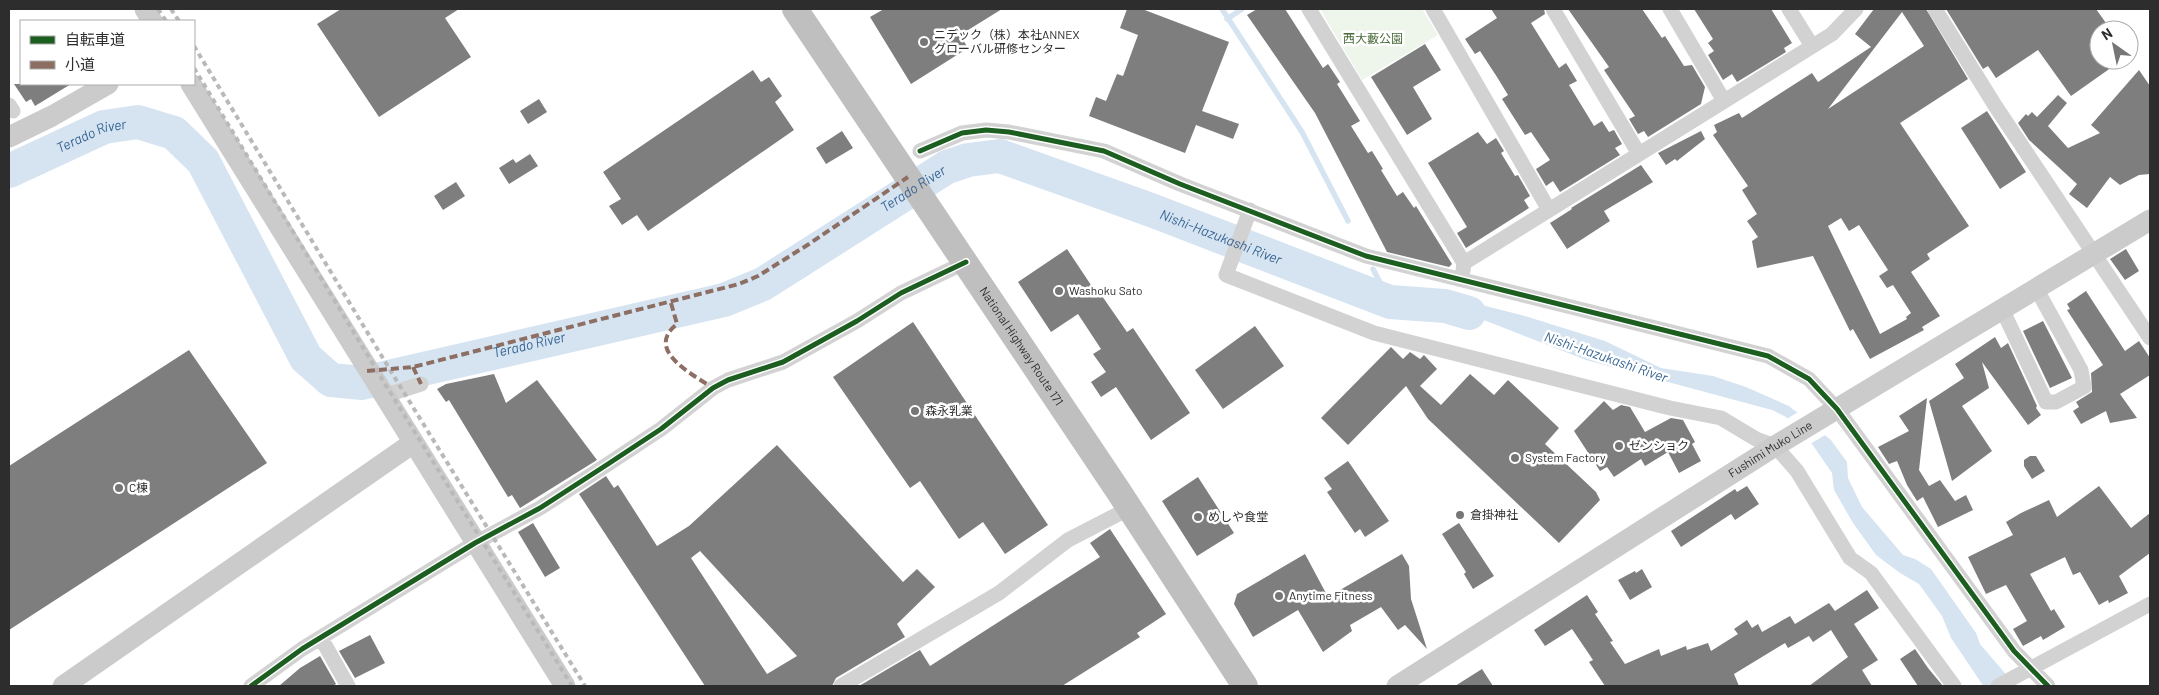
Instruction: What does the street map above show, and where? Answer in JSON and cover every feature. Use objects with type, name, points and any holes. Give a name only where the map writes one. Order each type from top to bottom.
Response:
[{"type":"highway","name":"National Highway Route 171","points":[[796,9],[966,262],[1245,686]]},
{"type":"street","points":[[145,9],[151,20]]},
{"type":"street","points":[[1309,9],[1464,263],[1461,281]]},
{"type":"street","points":[[1433,9],[1548,210]]},
{"type":"street","points":[[1553,9],[1639,154]]},
{"type":"street","points":[[1670,9],[1724,101]]},
{"type":"street","points":[[1789,9],[1812,46]]},
{"type":"street","points":[[1464,263],[1832,34],[1856,9]]},
{"type":"street","points":[[1935,9],[1996,107],[2150,338]]},
{"type":"street","points":[[9,137],[52,116],[106,85]]},
{"type":"street","points":[[192,85],[376,385],[565,686]]},
{"type":"street","points":[[920,151],[962,133],[986,130],[1009,132],[1104,151],[1366,256],[1768,356],[1809,379],[1837,409],[2027,669],[2048,686]]},
{"type":"street","points":[[1250,210],[1226,275],[1374,333],[1670,408],[1721,418],[1756,439],[1775,446],[1797,471],[1850,558],[1871,573],[1954,686]]},
{"type":"street","name":"Fushimi Muko Line","points":[[1398,686],[1775,446],[2150,220]]},
{"type":"street","points":[[251,686],[302,649],[475,543],[540,508],[661,429],[713,388],[728,380],[783,362],[857,322],[901,293],[966,262]]},
{"type":"street","points":[[2002,309],[2046,402],[2056,402],[2084,387],[2081,370],[2036,288]]},
{"type":"street","points":[[376,385],[421,384]]},
{"type":"street","points":[[63,686],[413,443]]},
{"type":"street","points":[[841,686],[999,594],[1068,540],[1128,509]]},
{"type":"street","points":[[1998,686],[2150,604]]},
{"type":"street","points":[[321,638],[348,686]]},
{"type":"green space","name":"西大藪公園","points":[[1320,9],[1422,9],[1438,35],[1362,80]]},
{"type":"water","name":"Nishi-Hazukashi River","points":[[1450,297],[1525,316],[1605,341],[1661,368],[1713,376],[1746,387],[1789,406],[1831,440],[1847,462],[1848,478],[1862,507],[1903,555],[1915,559],[1931,569],[1976,633],[1980,644],[2016,686],[1984,686],[1982,684],[1951,638],[1942,616],[1919,584],[1900,573],[1876,555],[1853,523],[1834,490],[1832,473],[1812,444],[1786,417],[1772,410],[1586,360],[1476,317],[1444,310],[1421,312],[1426,301]]},
{"type":"pier","points":[[1800,411],[1827,434],[1810,444],[1785,420]]},
{"type":"building","points":[[341,9],[459,9],[445,18],[471,57],[379,117],[317,24]]},
{"type":"building","name":"ニデック（株）本社ANNEX グローバル研修センター","points":[[884,9],[1002,9],[960,35],[968,48],[911,84],[870,17]]},
{"type":"building","points":[[1127,9],[1142,9],[1229,42],[1202,111],[1239,124],[1233,139],[1196,125],[1185,153],[1089,116],[1096,97],[1106,101],[1117,74],[1123,76],[1138,35],[1120,28]]},
{"type":"building","points":[[1257,9],[1285,9],[1323,68],[1328,64],[1340,82],[1337,84],[1360,121],[1351,126],[1368,153],[1372,151],[1397,196],[1403,192],[1414,208],[1416,206],[1452,264],[1449,267],[1387,252],[1315,113],[1247,15]]},
{"type":"building","points":[[1491,9],[1544,9],[1545,14],[1531,23],[1559,68],[1566,63],[1577,81],[1569,85],[1594,126],[1602,121],[1609,132],[1614,130],[1622,144],[1615,148],[1620,155],[1560,192],[1553,181],[1546,186],[1536,169],[1550,160],[1531,132],[1525,135],[1502,99],[1508,95],[1497,77],[1480,51],[1475,54],[1465,39],[1497,18]]},
{"type":"building","points":[[1568,9],[1642,9],[1662,38],[1665,36],[1684,66],[1692,65],[1705,87],[1701,104],[1648,137],[1644,131],[1638,134],[1629,119],[1635,116],[1604,70],[1609,67]]},
{"type":"building","points":[[1694,9],[1771,9],[1792,43],[1784,48],[1786,52],[1737,82],[1732,74],[1723,80],[1708,55],[1714,51],[1708,43],[1713,39]]},
{"type":"building","points":[[1874,9],[1926,9],[1968,79],[1900,123],[1969,226],[1927,254],[1930,259],[1911,272],[1940,316],[1922,327],[1924,330],[1870,359],[1853,329],[1850,331],[1813,256],[1757,268],[1752,241],[1758,237],[1747,221],[1757,214],[1742,190],[1748,186],[1713,135],[1717,132],[1714,125],[1739,113],[1742,118],[1812,73],[1818,82],[1871,47],[1855,34]],"holes":[[[1902,12],[1924,46],[1828,109],[1876,46]],[[1841,218],[1849,231],[1859,225],[1888,270],[1879,276],[1887,288],[1893,285],[1911,313],[1906,317],[1907,319],[1880,334],[1828,226]]]},
{"type":"building","points":[[1946,9],[2096,9],[2104,20],[2089,20],[2089,70],[2108,70],[2071,96],[2038,50],[1996,78],[1988,66],[1983,69]]},
{"type":"building","points":[[1425,44],[1441,70],[1413,87],[1432,119],[1407,135],[1371,77]]},
{"type":"building","points":[[753,70],[761,82],[769,77],[782,96],[775,102],[794,130],[648,231],[637,215],[622,225],[609,206],[621,199],[603,172]]},
{"type":"building","points":[[2139,70],[2150,86],[2150,174],[2139,175],[2120,185],[2110,177],[2087,208],[2069,194],[2077,184],[2029,140],[2018,123],[2026,114],[2028,116],[2032,112],[2037,117],[2058,95],[2067,103],[2048,126],[2068,148],[2100,133],[2091,125]]},
{"type":"building","points":[[14,84],[69,85],[35,106],[31,99],[26,102]]},
{"type":"building","points":[[539,99],[547,112],[528,124],[520,111]]},
{"type":"building","points":[[1987,111],[2026,172],[2000,189],[1961,128]]},
{"type":"building","points":[[842,131],[853,148],[826,164],[816,148]]},
{"type":"building","points":[[1701,131],[1705,139],[1677,161],[1675,159],[1666,165],[1658,153]]},
{"type":"building","points":[[1478,132],[1487,144],[1496,138],[1504,151],[1501,153],[1515,176],[1518,175],[1530,196],[1524,200],[1529,208],[1466,248],[1457,233],[1467,227],[1428,163]]},
{"type":"building","points":[[530,154],[538,166],[509,184],[499,168],[513,159],[516,163]]},
{"type":"building","points":[[1641,165],[1653,182],[1604,211],[1610,221],[1567,249],[1550,223]]},
{"type":"building","points":[[456,182],[465,196],[443,210],[434,196]]},
{"type":"building","points":[[1067,249],[1099,297],[1102,296],[1127,332],[1133,328],[1190,413],[1151,440],[1116,387],[1101,397],[1091,382],[1106,372],[1093,354],[1101,349],[1078,314],[1051,332],[1018,282]]},
{"type":"building","points":[[2126,249],[2139,271],[2125,280],[2110,259]]},
{"type":"building","points":[[2086,291],[2125,351],[2139,341],[2150,358],[2150,375],[2120,394],[2137,418],[2110,423],[2106,411],[2081,424],[2073,411],[2079,407],[2076,402],[2092,392],[2091,373],[2103,365],[2067,310],[2070,309],[2067,304]]},
{"type":"building","points":[[2043,321],[2072,378],[2050,388],[2023,331]]},
{"type":"building","name":"森永乳業","points":[[913,322],[1048,525],[1005,554],[983,522],[959,539],[920,481],[910,488],[833,377]]},
{"type":"building","points":[[1255,326],[1284,366],[1223,409],[1195,370]]},
{"type":"building","points":[[1995,337],[2001,348],[2008,343],[2037,406],[2036,408],[2041,415],[2028,425],[1982,362],[1989,388],[1962,406],[1992,451],[1952,481],[1929,401],[1964,378],[1955,364]]},
{"type":"building","name":"System Factory","points":[[1391,347],[1403,359],[1410,352],[1420,359],[1424,355],[1437,369],[1420,386],[1441,405],[1470,374],[1494,395],[1508,380],[1559,428],[1545,444],[1596,492],[1600,500],[1559,543],[1428,419],[1406,386],[1348,445],[1321,418]]},
{"type":"building","name":"C棟","points":[[189,350],[267,463],[9,630],[9,466]]},
{"type":"building","points":[[494,374],[506,403],[537,380],[597,460],[520,508],[512,495],[508,497],[449,400],[446,402],[437,389],[446,384]]},
{"type":"building","points":[[1927,398],[1919,470],[1929,486],[1940,480],[1955,501],[1966,495],[1973,510],[1938,527],[1923,497],[1917,501],[1907,485],[1897,461],[1889,464],[1878,447],[1909,431],[1899,416]]},
{"type":"building","name":"ゼンショク","points":[[1604,401],[1613,410],[1621,405],[1630,407],[1645,432],[1671,418],[1683,420],[1695,442],[1692,444],[1701,461],[1679,473],[1668,452],[1645,466],[1641,459],[1614,477],[1607,467],[1600,471],[1574,431]]},
{"type":"building","points":[[777,445],[903,582],[917,569],[935,587],[897,624],[905,637],[836,678],[832,686],[705,686],[579,494],[606,476],[614,488],[618,485],[657,546],[689,526]],"holes":[[[700,551],[797,656],[767,674],[691,558]]]},
{"type":"building","points":[[2030,456],[2036,456],[2045,471],[2032,479],[2024,466],[2024,460]]},
{"type":"building","points":[[1348,461],[1389,521],[1365,537],[1360,529],[1355,533],[1327,492],[1332,489],[1324,478]]},
{"type":"building","name":"めしや食堂","points":[[1198,477],[1234,533],[1197,556],[1162,501]]},
{"type":"building","points":[[1747,486],[1759,504],[1735,520],[1731,514],[1681,547],[1671,531],[1735,489],[1737,492]]},
{"type":"building","points":[[2099,486],[2131,528],[2150,513],[2150,553],[2119,576],[2128,593],[2109,603],[2108,600],[2099,605],[2080,572],[2073,575],[2065,557],[2030,574],[2051,611],[2054,609],[2065,627],[2043,640],[2041,636],[2023,646],[2013,629],[2027,621],[2006,585],[1986,594],[1968,557],[2013,535],[2006,522],[2021,513],[2049,500],[2057,517]]},
{"type":"building","points":[[533,523],[560,568],[545,577],[518,532]]},
{"type":"building","points":[[1459,523],[1494,576],[1473,589],[1464,574],[1466,572],[1442,534]]},
{"type":"building","points":[[1110,529],[1166,614],[1137,633],[1140,637],[1062,686],[859,686],[920,650],[930,666],[1100,557],[1090,543]]},
{"type":"building","points":[[1305,554],[1328,597],[1402,554],[1409,566],[1411,599],[1427,649],[1405,625],[1398,630],[1381,607],[1350,625],[1352,631],[1323,652],[1298,610],[1253,637],[1234,604],[1237,594]]},
{"type":"building","points":[[1642,569],[1652,587],[1630,600],[1618,580]]},
{"type":"building","points":[[1867,590],[1879,608],[1854,624],[1878,660],[1862,670],[1872,686],[1809,686],[1848,657],[1831,630],[1813,642],[1809,636],[1788,648],[1785,643],[1734,674],[1739,686],[1605,686],[1589,662],[1593,660],[1572,629],[1545,646],[1534,630],[1587,595],[1598,612],[1595,614],[1613,641],[1610,642],[1625,664],[1659,649],[1661,656],[1686,646],[1687,650],[1708,643],[1711,651],[1738,634],[1734,629],[1747,620],[1752,628],[1758,624],[1762,632],[1790,616],[1795,624],[1829,603],[1835,611]]},
{"type":"building","points":[[370,635],[385,663],[355,678],[339,651]]},
{"type":"building","points":[[1915,649],[1943,686],[1918,686],[1900,659]]},
{"type":"building","points":[[320,656],[336,684],[333,686],[279,686],[300,668]]},
{"type":"building","points":[[1482,669],[1493,686],[1455,686]]},
{"type":"waterway","points":[[1222,9],[1302,132],[1348,221]]},
{"type":"waterway","points":[[1227,19],[1242,9]]},
{"type":"waterway","name":"Terado River","points":[[9,171],[104,127],[138,122],[174,133],[203,161],[306,358],[331,380],[362,383],[724,300],[763,284],[947,167],[968,160],[1000,156],[1151,210],[1390,302],[1445,306],[1469,313]]},
{"type":"waterway","points":[[1373,269],[1390,302]]},
{"type":"railway","points":[[158,9],[165,20]]},
{"type":"railway","points":[[171,9],[178,20]]},
{"type":"railway","points":[[195,48],[395,378],[585,686]]},
{"type":"railway","points":[[195,70],[385,384],[572,686]]},
{"type":"marked path","points":[[367,371],[413,367],[739,284],[758,276],[809,244],[908,177]]},
{"type":"marked path","points":[[671,303],[677,324],[668,334],[666,343],[668,352],[684,368],[713,388]]},
{"type":"marked path","points":[[413,367],[421,384]]},
{"type":"cycle path","points":[[920,151],[962,133],[986,130],[1009,132],[1104,151],[1180,184],[1366,256],[1768,356],[1809,379],[1837,409],[2014,651],[2048,686]]},
{"type":"cycle path","points":[[251,686],[302,649],[475,543],[540,508],[661,429],[713,388],[728,380],[783,362],[857,321],[901,293],[966,262]]},
{"type":"place","name":"ニデック（株）本社ANNEX グローバル研修センター","points":[[924,42]]},
{"type":"place","name":"Washoku Sato","points":[[1059,291]]},
{"type":"place","name":"森永乳業","points":[[915,411]]},
{"type":"place","name":"ゼンショク","points":[[1619,446]]},
{"type":"place","name":"System Factory","points":[[1515,458]]},
{"type":"place","name":"C棟","points":[[119,488]]},
{"type":"place","name":"倉掛神社","points":[[1460,515]]},
{"type":"place","name":"めしや食堂","points":[[1198,517]]},
{"type":"place","name":"Anytime Fitness","points":[[1279,596]]}]
